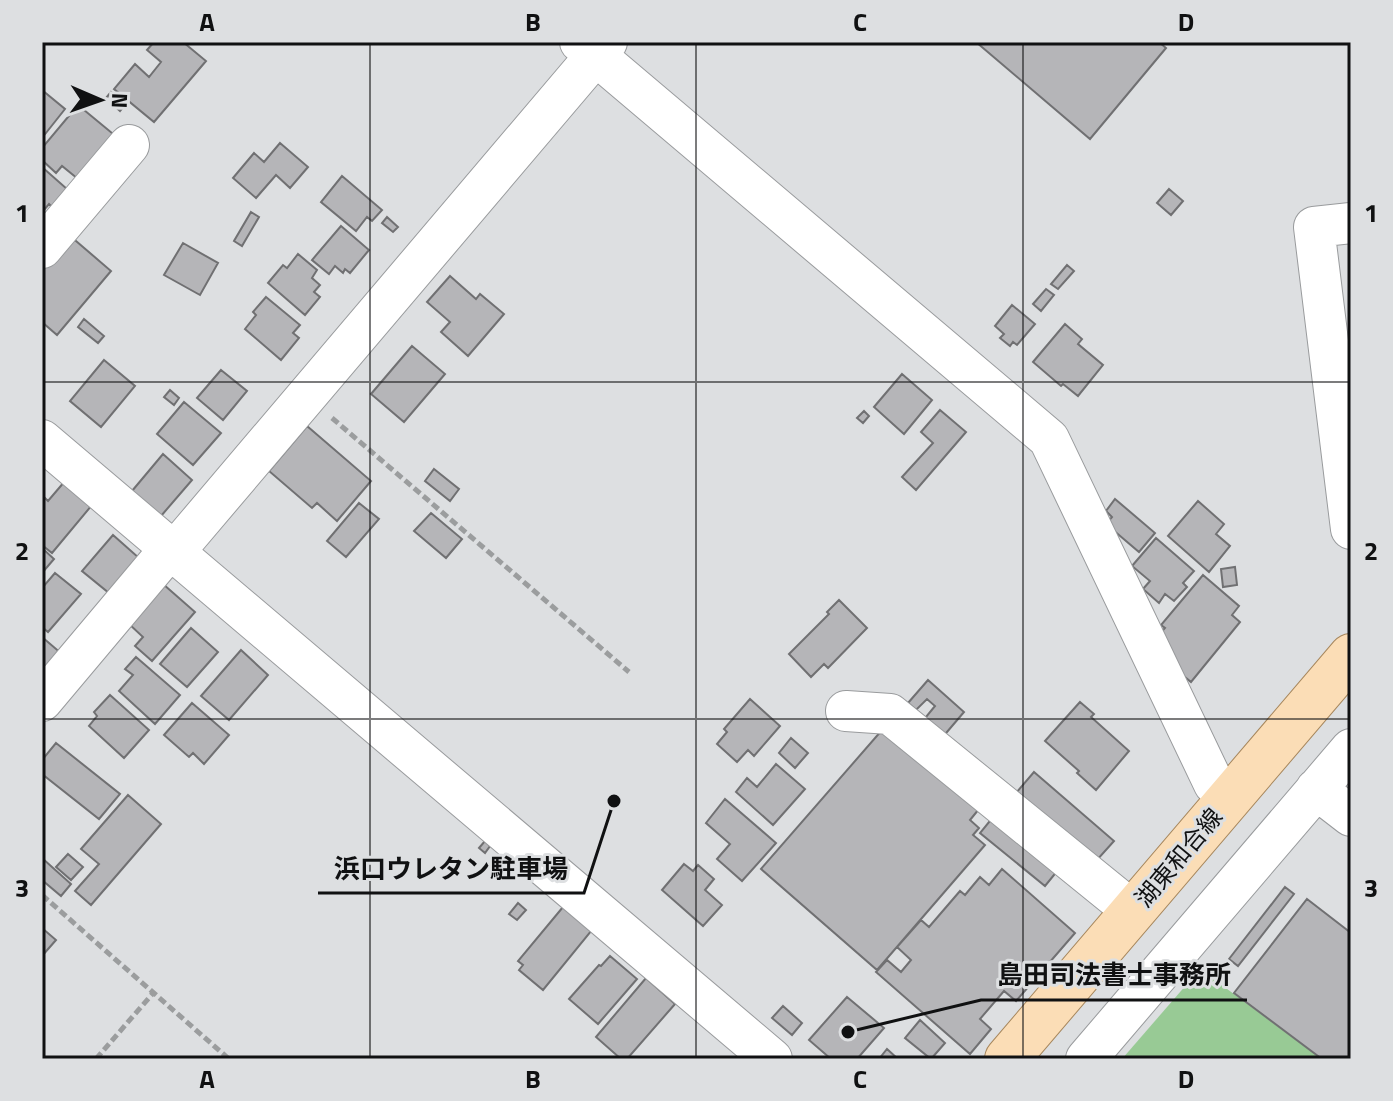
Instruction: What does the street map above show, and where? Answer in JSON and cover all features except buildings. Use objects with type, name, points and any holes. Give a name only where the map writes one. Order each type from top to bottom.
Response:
[{"type":"main road","name":"湖東和合線","points":[[1007,1059],[1351,656]]},
{"type":"street","points":[[42,701],[158,563],[186,538],[306,396],[594,46],[1049,439],[1214,784],[1230,798]]},
{"type":"street","points":[[42,248],[129,145]]},
{"type":"street","points":[[1351,223],[1314,227],[1351,529]]},
{"type":"street","points":[[45,448],[173,550],[772,1059]]},
{"type":"street","points":[[846,711],[890,714],[1134,912]]},
{"type":"street","points":[[1086,1059],[1351,749]]},
{"type":"street","points":[[1316,789],[1351,816]]},
{"type":"path","points":[[306,396],[629,672]]},
{"type":"path","points":[[42,895],[229,1059]]},
{"type":"path","points":[[96,1059],[154,992]]},
{"type":"green space","points":[[1200,969],[1322,1059],[1122,1059]]},
{"type":"place","name":"浜口ウレタン駐車場","points":[[614,801]]},
{"type":"place","name":"島田司法書士事務所","points":[[848,1032]]}]
